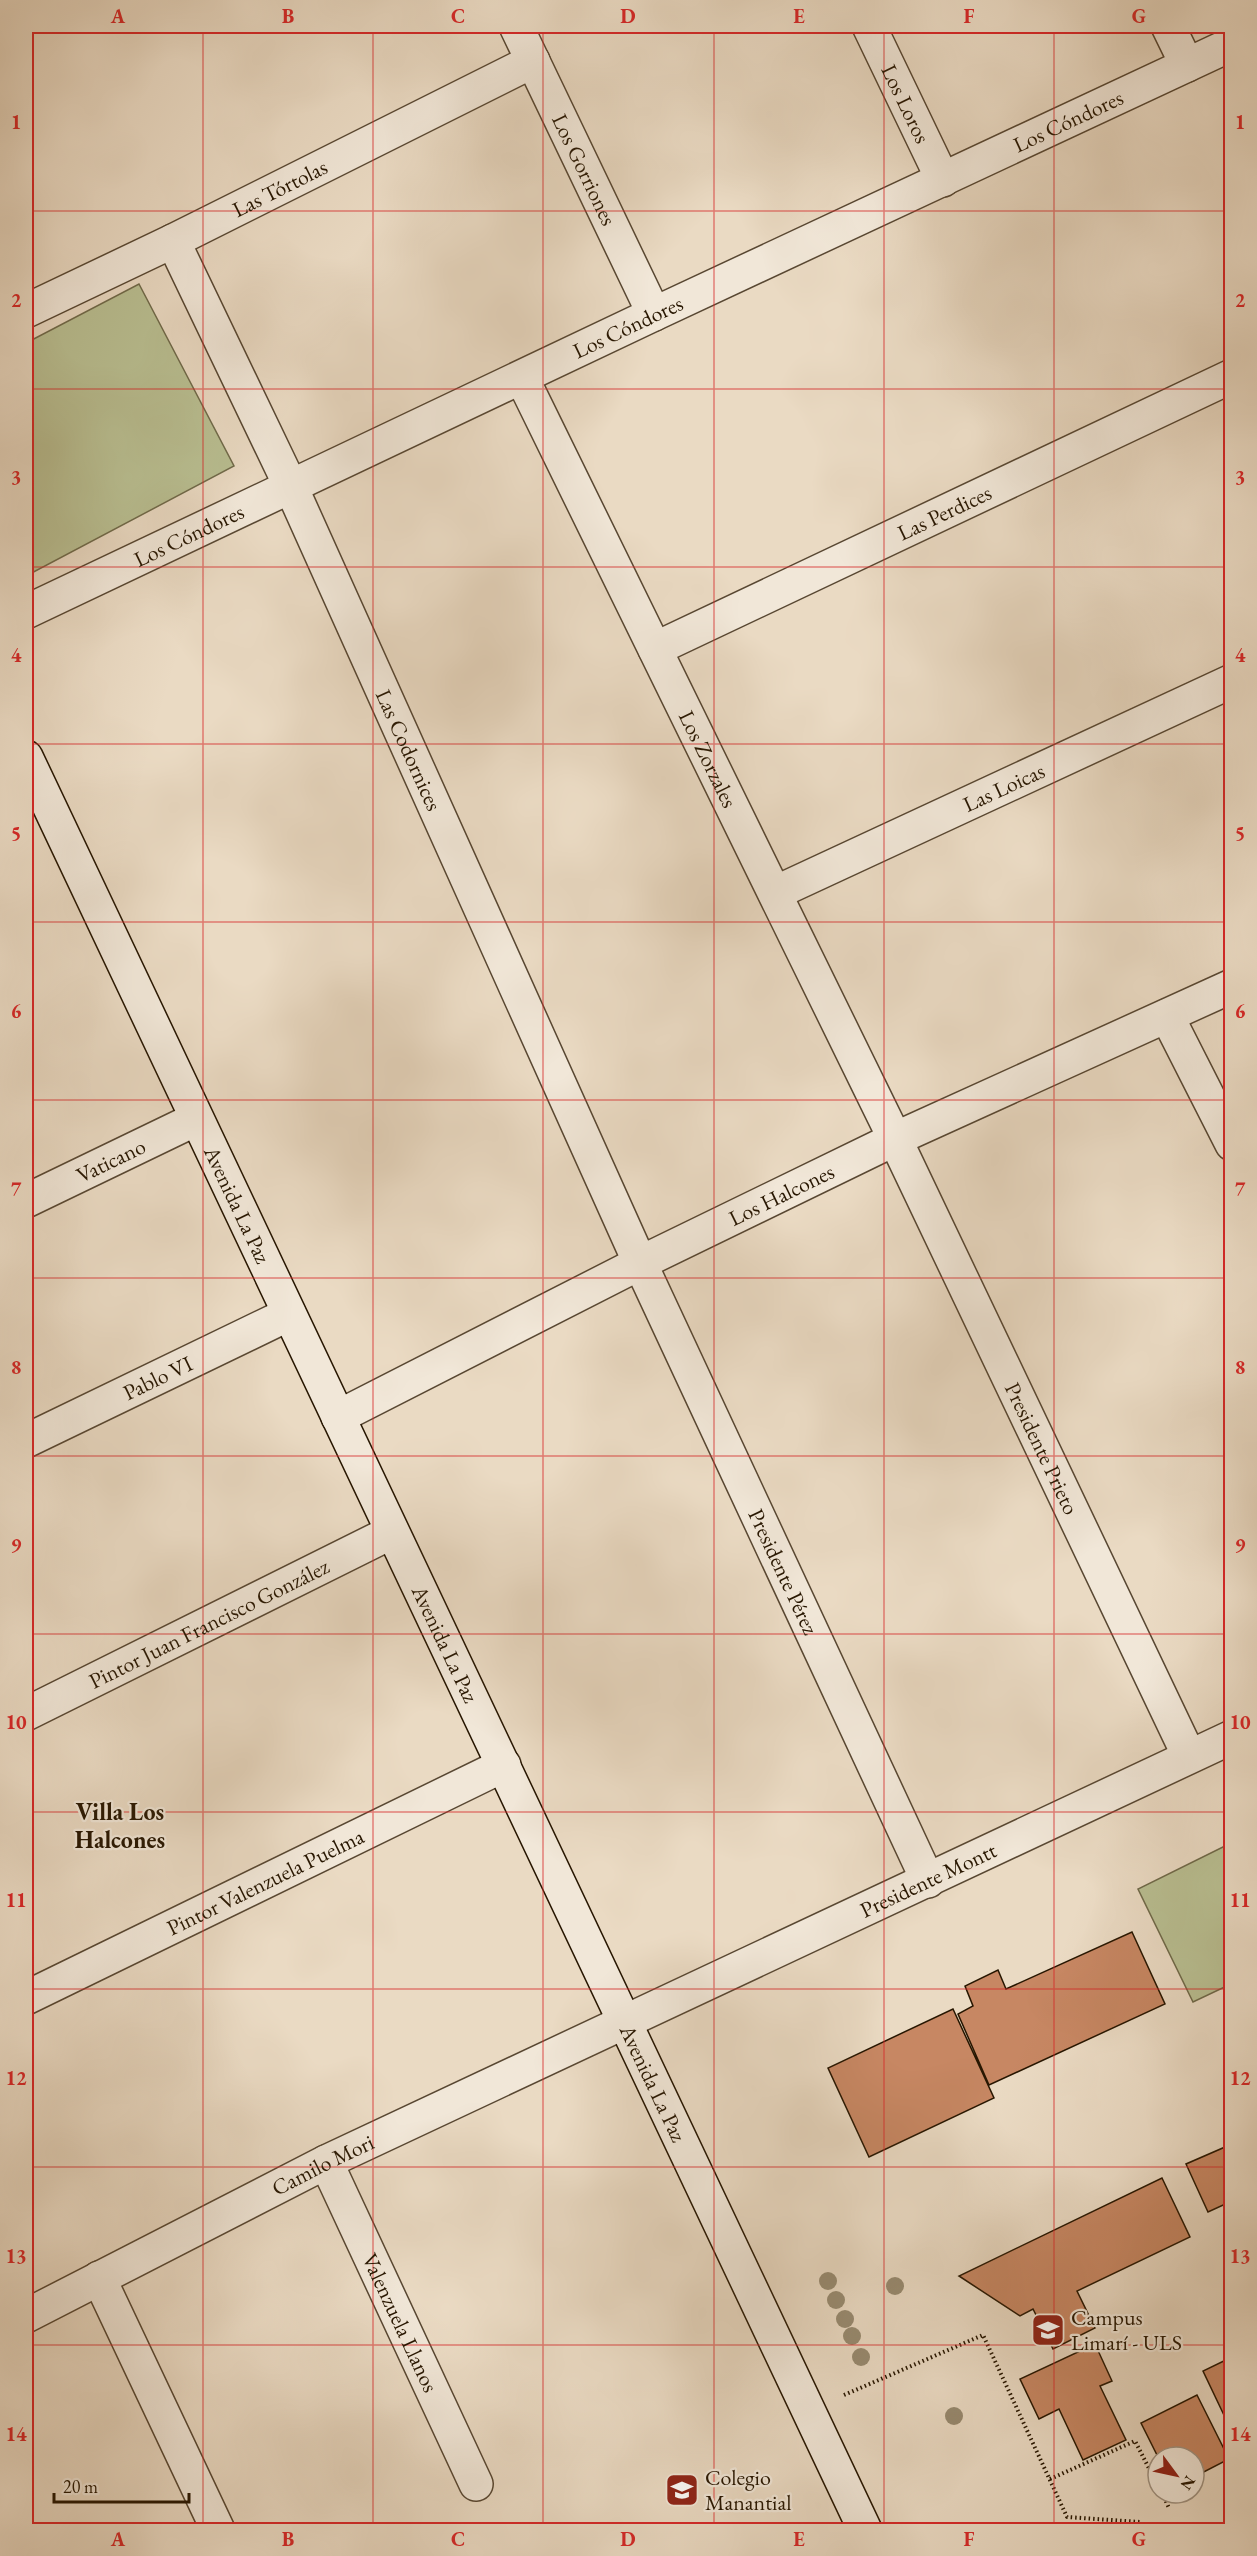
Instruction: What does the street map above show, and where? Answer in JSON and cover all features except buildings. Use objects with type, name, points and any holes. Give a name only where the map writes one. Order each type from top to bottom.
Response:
[{"type":"street","name":"Los Gorriones","points":[[516,26],[654,314]]},
{"type":"street","name":"Los Loros","points":[[869,26],[943,180]]},
{"type":"street","points":[[1168,26],[1187,65]]},
{"type":"street","name":"Los Cóndores","points":[[26,612],[654,314],[1232,44]]},
{"type":"street","name":"Las Tórtolas","points":[[26,311],[173,241],[533,61]]},
{"type":"street","name":"Las Codornices","points":[[173,241],[291,488],[640,1263]]},
{"type":"street","name":"Las Perdices","points":[[655,649],[1232,376]]},
{"type":"street","name":"Los Zorzales","points":[[522,378],[895,1139]]},
{"type":"street","name":"Las Loicas","points":[[775,893],[1232,681]]},
{"type":"street","name":"Avenida La Paz","points":[[26,757],[865,2530]]},
{"type":"street","name":"Los Halcones","points":[[338,1417],[640,1263],[895,1139],[1232,986]]},
{"type":"street","points":[[1167,1016],[1232,1144]]},
{"type":"street","name":"Vaticano","points":[[26,1201],[196,1119]]},
{"type":"street","name":"Presidente Prieto","points":[[895,1139],[1189,1756]]},
{"type":"street","name":"Presidente Pérez","points":[[640,1263],[928,1881]]},
{"type":"street","name":"Pablo VI","points":[[26,1441],[289,1314]]},
{"type":"street","name":"Pintor Juan Francisco González","points":[[26,1714],[392,1532]]},
{"type":"street","name":"Presidente Montt","points":[[626,2023],[1232,1737]]},
{"type":"street","name":"Pintor Valenzuela Puelma","points":[[26,1998],[504,1765]]},
{"type":"street","name":"Camilo Mori","points":[[26,2316],[326,2162],[626,2023]]},
{"type":"street","name":"Valenzuela Llanos","points":[[326,2162],[476,2484]]},
{"type":"street","points":[[99,2278],[218,2530]]},
{"type":"path","points":[[807,2410],[983,2335],[1067,2517],[1140,2522]]},
{"type":"path","points":[[1050,2479],[1135,2441],[1146,2463]]},
{"type":"green space","points":[[139,284],[234,466],[26,576],[26,343]]},
{"type":"green space","points":[[1231,1843],[1231,1984],[1193,2002],[1138,1889]]},
{"type":"place","name":"Campus Limarí - ULS","points":[[1048,2330]]},
{"type":"place","name":"Colegio Manantial","points":[[682,2490]]},
{"type":"district","name":"Villa Los Halcones","points":[[120,1826]]}]
